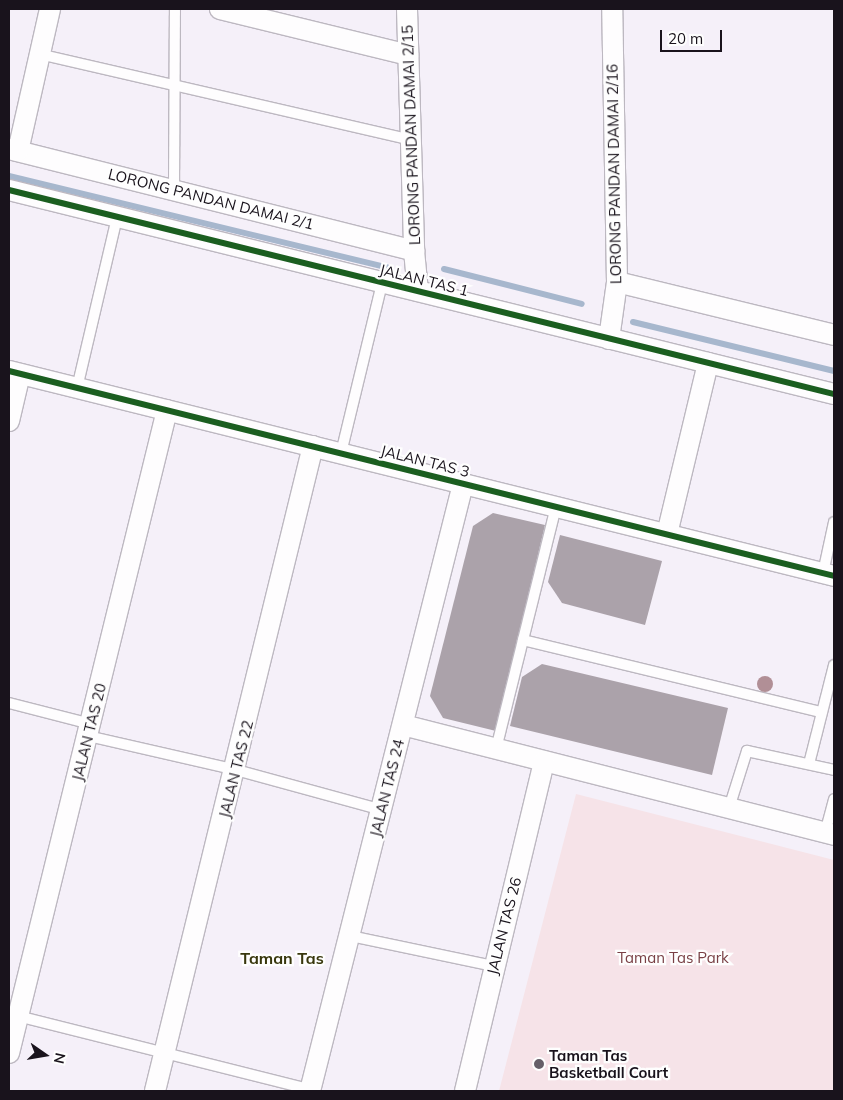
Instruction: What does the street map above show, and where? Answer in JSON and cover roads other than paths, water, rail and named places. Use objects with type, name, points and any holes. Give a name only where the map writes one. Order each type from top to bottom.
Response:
[{"type":"street","points":[[13,150],[50,9]]},
{"type":"street","name":"LORONG PANDAN DAMAI 2/15","points":[[407,9],[414,251],[418,291]]},
{"type":"street","name":"LORONG PANDAN DAMAI 2/16","points":[[609,339],[617,282],[612,9]]},
{"type":"street","points":[[228,10],[408,54]]},
{"type":"street","name":"LORONG PANDAN DAMAI 2/1","points":[[13,150],[174,189],[414,251]]},
{"type":"street","name":"JALAN TAS 1","points":[[9,190],[834,394]]},
{"type":"street","points":[[617,282],[834,335]]},
{"type":"street","points":[[667,534],[708,363]]},
{"type":"street","points":[[9,421],[15,372]]},
{"type":"street","name":"JALAN TAS 3","points":[[15,372],[828,574]]},
{"type":"street","name":"JALAN TAS 20","points":[[9,1053],[16,1009],[90,730],[167,410]]},
{"type":"street","name":"JALAN TAS 22","points":[[155,1091],[236,770],[313,446]]},
{"type":"street","name":"JALAN TAS 24","points":[[312,1091],[463,484]]},
{"type":"street","points":[[403,725],[830,834]]},
{"type":"street","name":"JALAN TAS 26","points":[[465,1091],[544,761]]},
{"type":"lane","points":[[174,189],[175,9]]},
{"type":"lane","points":[[39,54],[176,88],[411,140]]},
{"type":"lane","points":[[77,388],[117,217]]},
{"type":"lane","points":[[341,453],[382,283]]},
{"type":"lane","points":[[496,749],[556,507]]},
{"type":"lane","points":[[828,574],[834,522]]},
{"type":"lane","points":[[523,640],[821,712]]},
{"type":"lane","points":[[809,764],[821,712],[830,696],[834,665]]},
{"type":"lane","points":[[9,703],[90,730],[382,810]]},
{"type":"lane","points":[[729,808],[747,751],[834,770]]},
{"type":"lane","points":[[830,834],[834,799]]},
{"type":"lane","points":[[350,936],[494,966]]},
{"type":"lane","points":[[16,1009],[165,1052],[312,1091]]},
{"type":"waterway","points":[[9,176],[388,268]]},
{"type":"waterway","points":[[444,269],[582,304]]},
{"type":"waterway","points":[[633,322],[834,371]]},
{"type":"place","name":"Taman Tas Basketball Court","points":[[539,1064]]},
{"type":"district","name":"Taman Tas","points":[[282,958]]},
{"type":"park label","name":"Taman Tas Park","points":[[673,958]]}]
